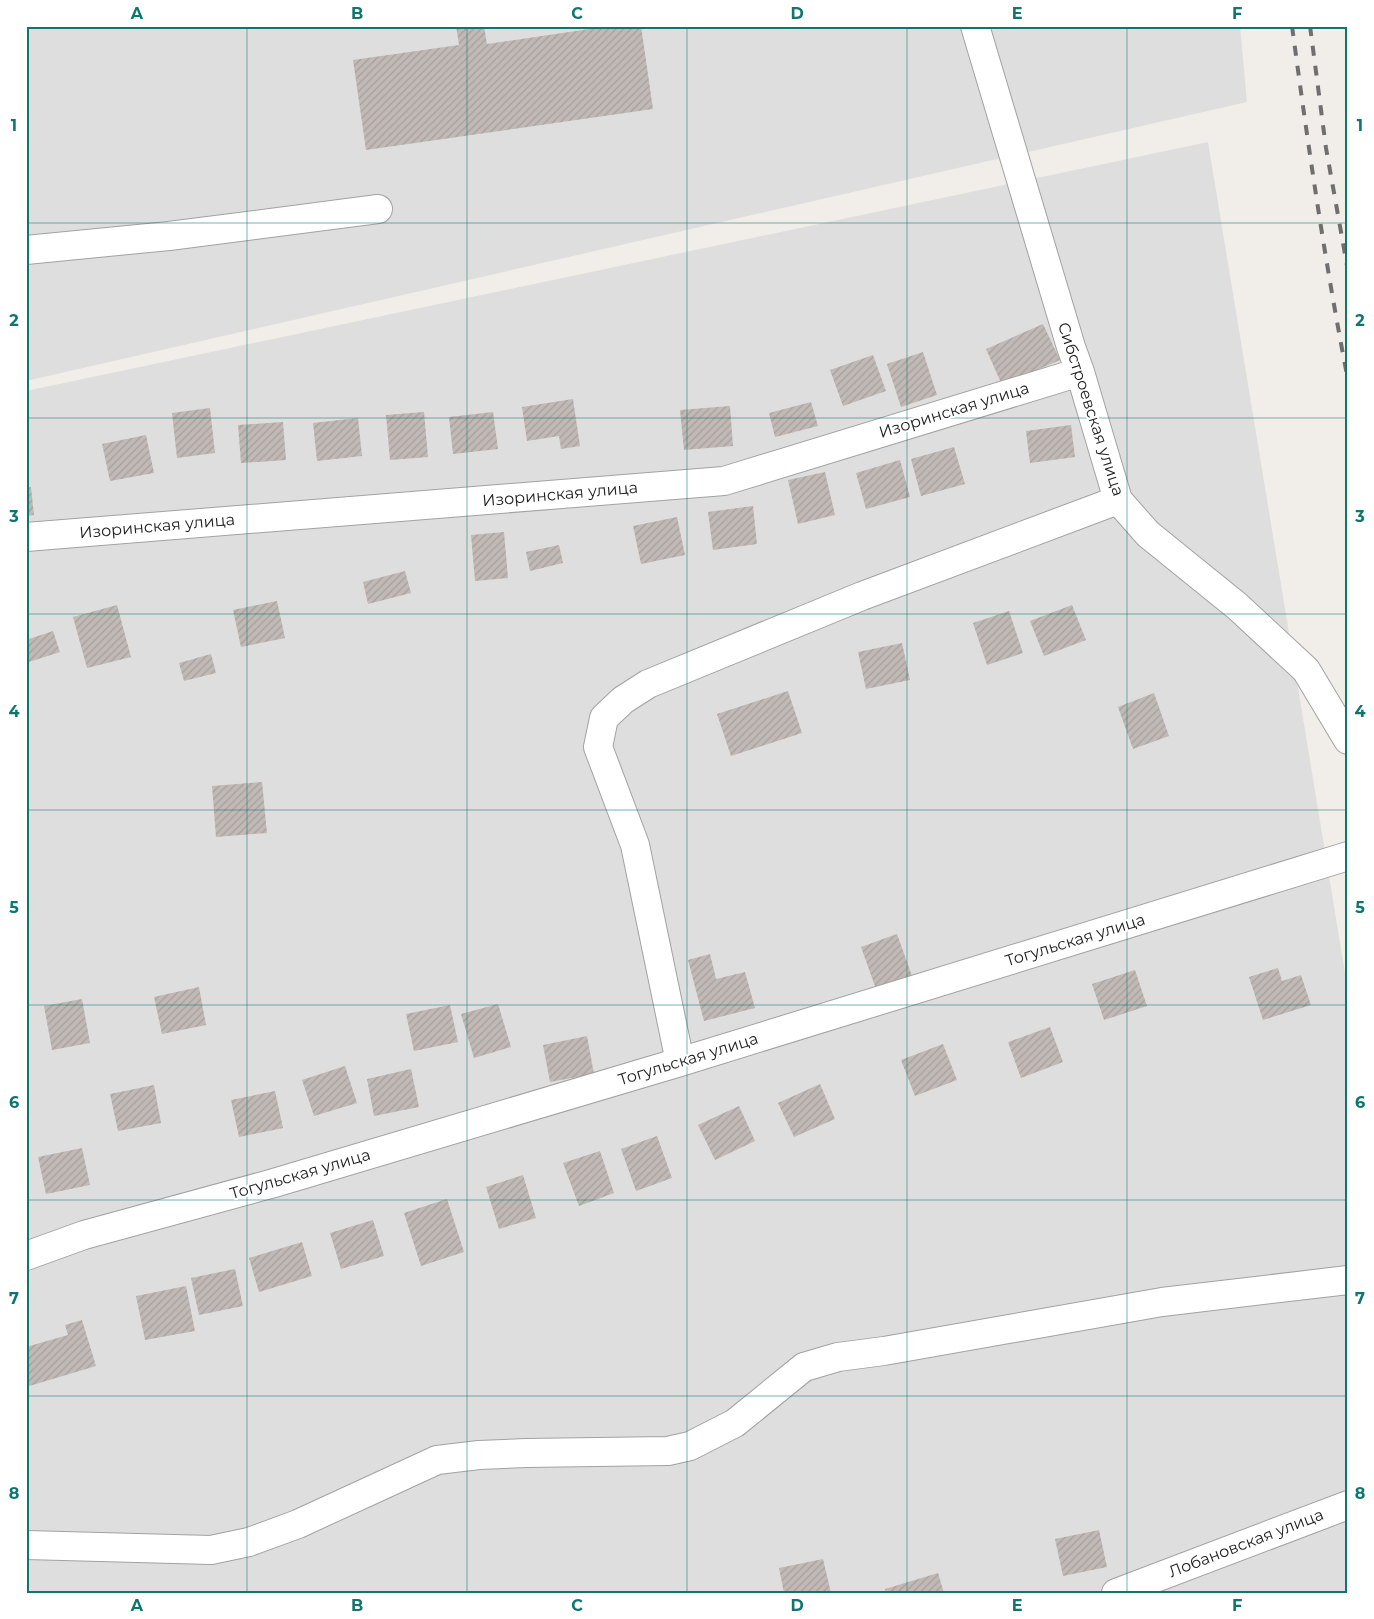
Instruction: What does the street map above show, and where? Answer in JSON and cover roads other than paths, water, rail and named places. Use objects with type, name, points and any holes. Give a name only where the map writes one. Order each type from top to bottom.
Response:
[{"type":"street","name":"Сибстроевская улица","points":[[976,26],[1070,347],[1080,372],[1118,500],[1148,534],[1237,606],[1306,670],[1348,740]]},
{"type":"street","points":[[26,250],[169,236],[378,209]]},
{"type":"street","name":"Изоринская улица","points":[[26,537],[724,481],[1080,372]]},
{"type":"street","points":[[680,1062],[635,844],[598,746],[604,718],[623,700],[648,684],[862,596],[1118,500]]},
{"type":"street","name":"Тогульская улица","points":[[26,1256],[84,1235],[274,1183],[680,1062],[1348,856]]},
{"type":"street","points":[[26,1545],[211,1550],[250,1542],[298,1524],[437,1460],[479,1455],[526,1453],[668,1451],[690,1446],[735,1423],[804,1367],[838,1357],[1162,1302],[1348,1280]]},
{"type":"street","name":"Лобановская улица","points":[[1116,1593],[1348,1504]]},
{"type":"railway","points":[[1292,26],[1317,204],[1348,380]]},
{"type":"railway","points":[[1310,26],[1326,148],[1348,271]]}]
